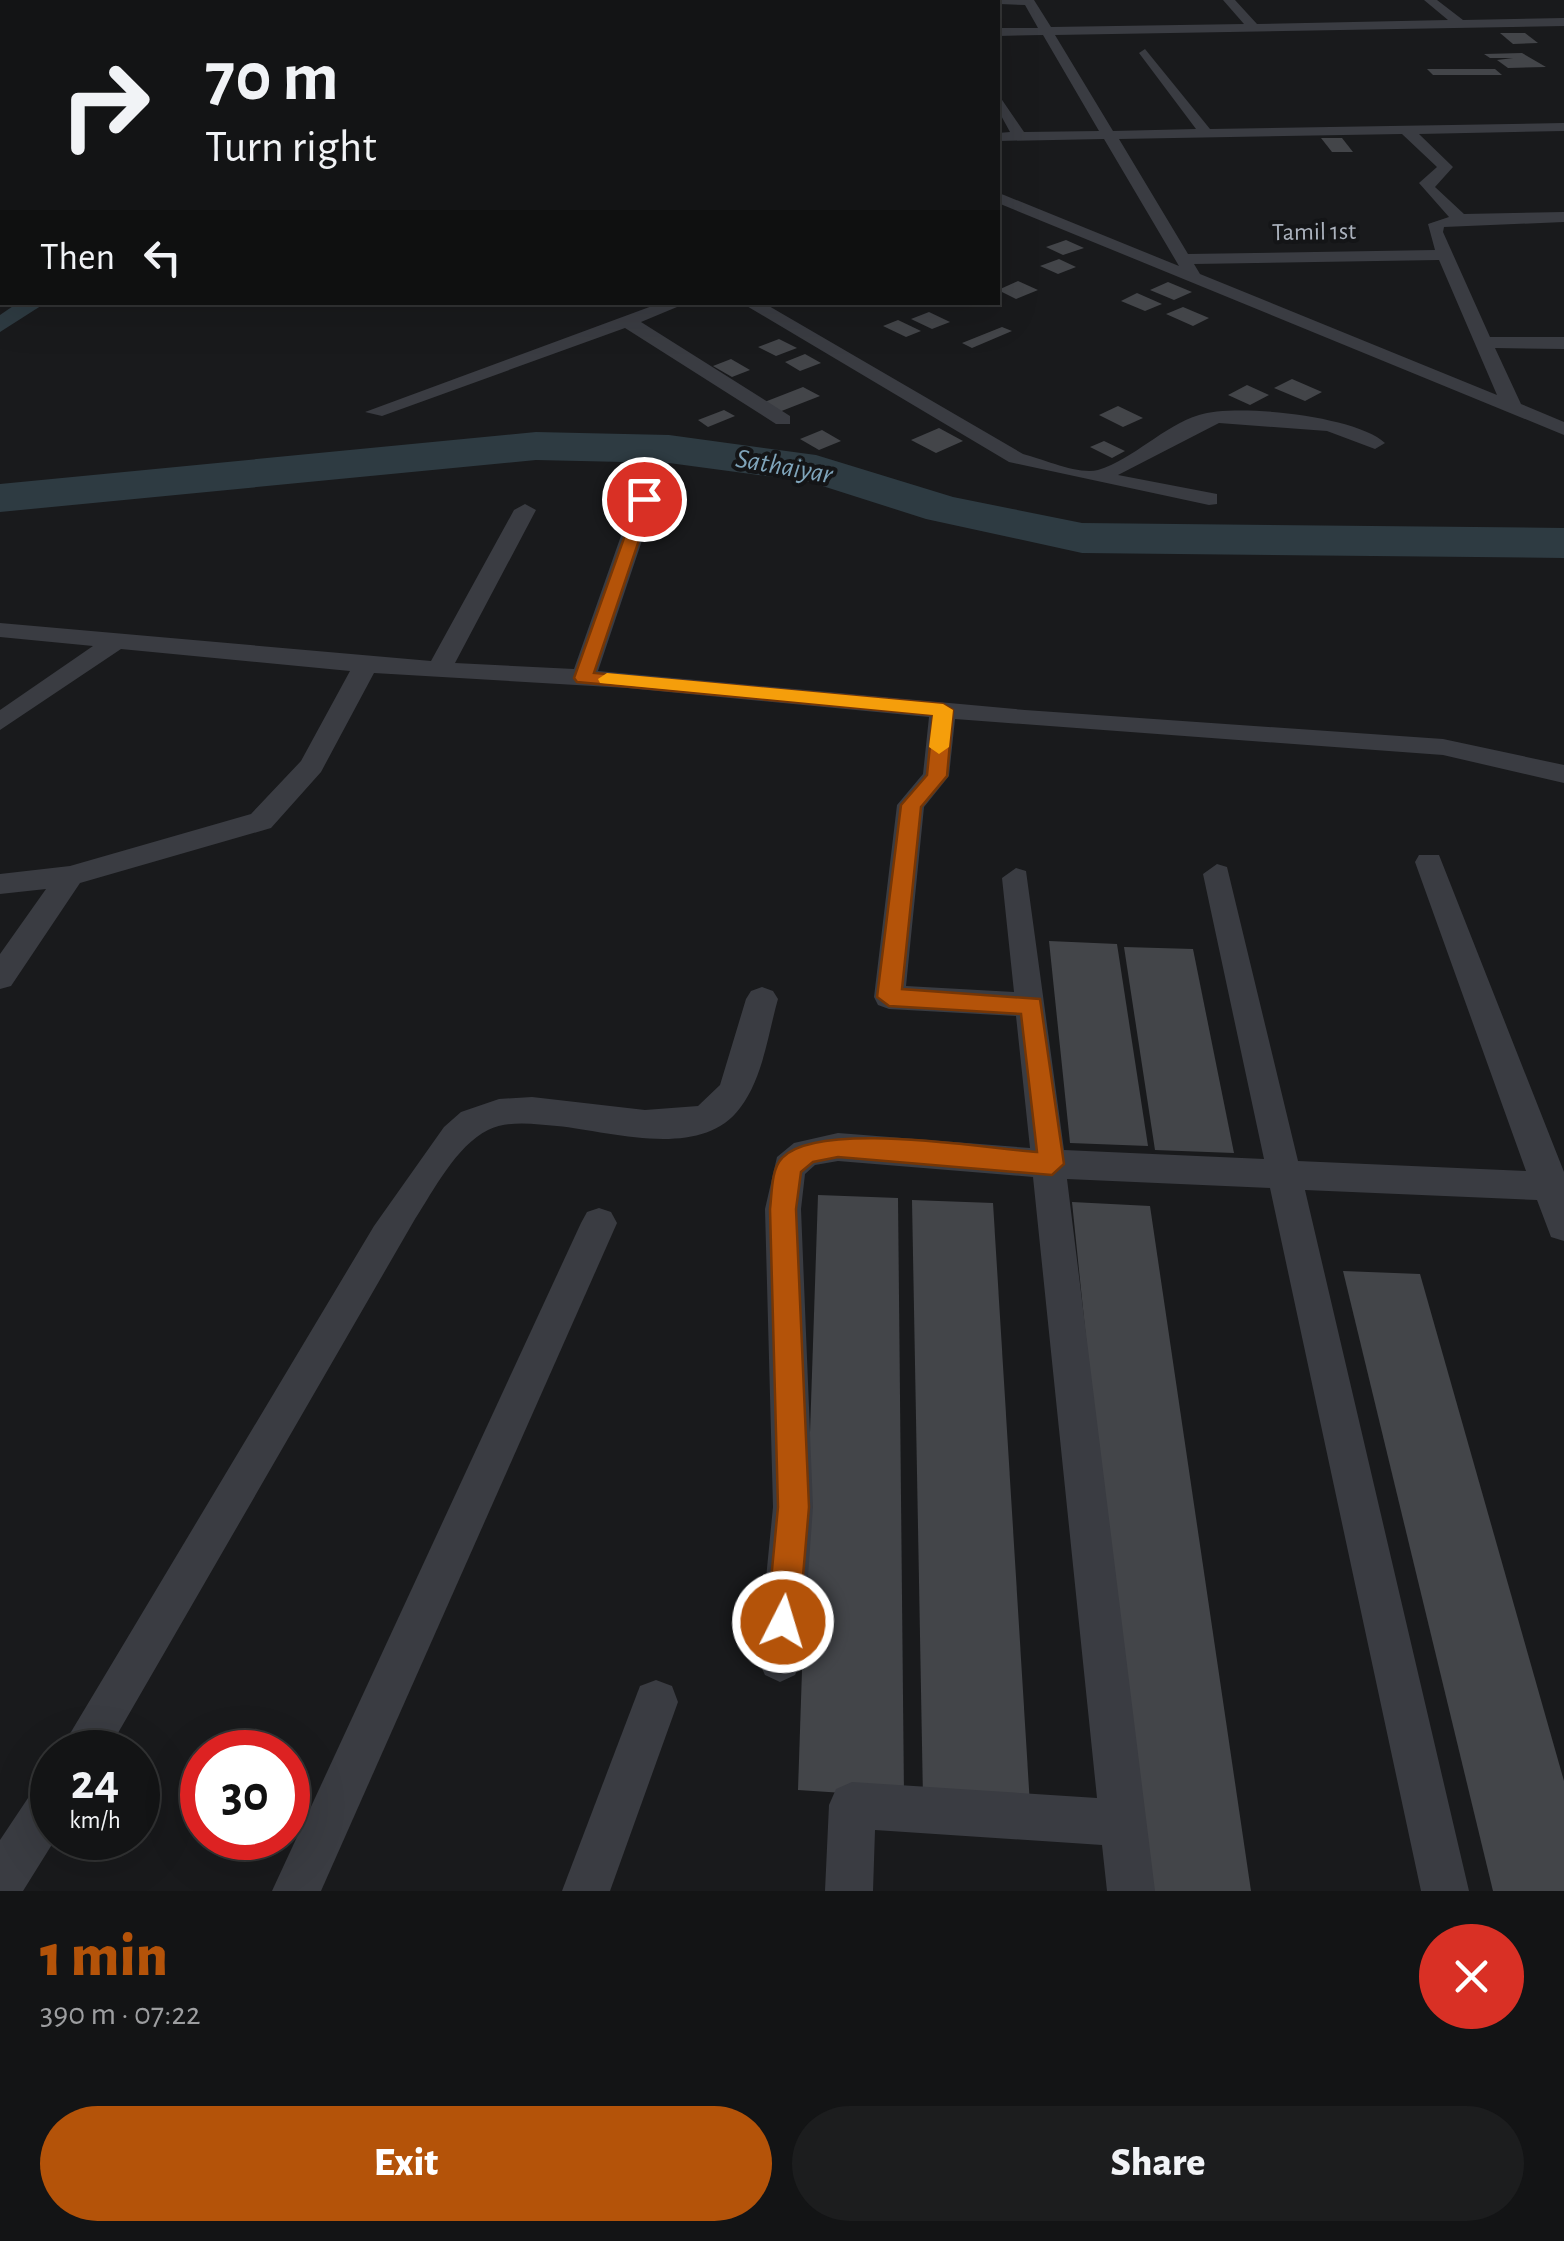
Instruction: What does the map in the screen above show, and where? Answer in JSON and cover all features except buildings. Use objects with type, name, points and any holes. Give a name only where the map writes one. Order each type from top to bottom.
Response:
[{"type":"street","points":[[937,0],[1028,0],[1188,266]]},
{"type":"street","points":[[1229,0],[1254,28]]},
{"type":"street","points":[[1430,0],[1462,25]]},
{"type":"street","points":[[1000,32],[1564,22]]},
{"type":"street","points":[[1145,53],[1206,133]]},
{"type":"street","points":[[1000,102],[1019,136]]},
{"type":"street","points":[[1000,137],[1564,127]]},
{"type":"street","points":[[1405,129],[1446,167],[1427,182],[1428,188],[1460,219]]},
{"type":"street","points":[[1000,199],[1188,266],[1564,429]]},
{"type":"street","points":[[1512,407],[1445,255],[1436,224],[1460,219],[1564,217]]},
{"type":"street","name":"Tamil 1st","points":[[1188,266],[1445,255]]},
{"type":"street","points":[[374,412],[673,305]]},
{"type":"street","points":[[753,305],[1016,458],[1038,466],[1209,498]]},
{"type":"street","points":[[628,322],[783,420]]},
{"type":"street","points":[[1484,342],[1564,343]]},
{"type":"street","points":[[1100,476],[1203,420],[1219,417],[1330,425],[1375,443]]},
{"type":"street","points":[[583,678],[644,499]]},
{"type":"street","points":[[440,668],[526,510]]},
{"type":"street","points":[[0,630],[366,665],[583,678],[943,710],[1443,747],[1564,774]]},
{"type":"street","points":[[0,722],[114,642]]},
{"type":"street","points":[[0,884],[70,876],[261,821],[312,766],[366,665]]},
{"type":"street","points":[[943,710],[936,776],[911,805],[889,997],[1032,1006]]},
{"type":"street","points":[[1429,862],[1557,1187],[1564,1226]]},
{"type":"street","points":[[1216,874],[1446,1891]]},
{"type":"street","points":[[0,978],[70,876]]},
{"type":"street","points":[[1016,878],[1052,1164],[1130,1891]]},
{"type":"street","points":[[95,1730],[369,1268],[446,1147],[474,1121],[494,1114],[524,1112],[679,1124],[712,1116],[728,1100],[762,1000]]},
{"type":"street","points":[[780,1660],[793,1507],[783,1209],[789,1167],[806,1153],[838,1147],[1052,1164],[1557,1187]]},
{"type":"street","points":[[296,1891],[599,1223]]},
{"type":"street","points":[[586,1891],[656,1702]]},
{"type":"street","points":[[849,1891],[852,1806],[1123,1823]]},
{"type":"street","points":[[0,1884],[30,1837]]},
{"type":"waterway","points":[[0,325],[31,305]]},
{"type":"waterway","name":"Sathaiyar","points":[[0,498],[536,446],[669,449],[816,469],[943,509],[1082,538],[1564,543]]},
{"type":"slow traffic","points":[[607,679],[943,710],[939,747]]},
{"type":"route","points":[[644,499],[583,678],[943,710],[936,776],[911,805],[889,997],[1032,1006],[1052,1164],[838,1147],[806,1153],[789,1167],[783,1209],[793,1507],[783,1622]]}]
